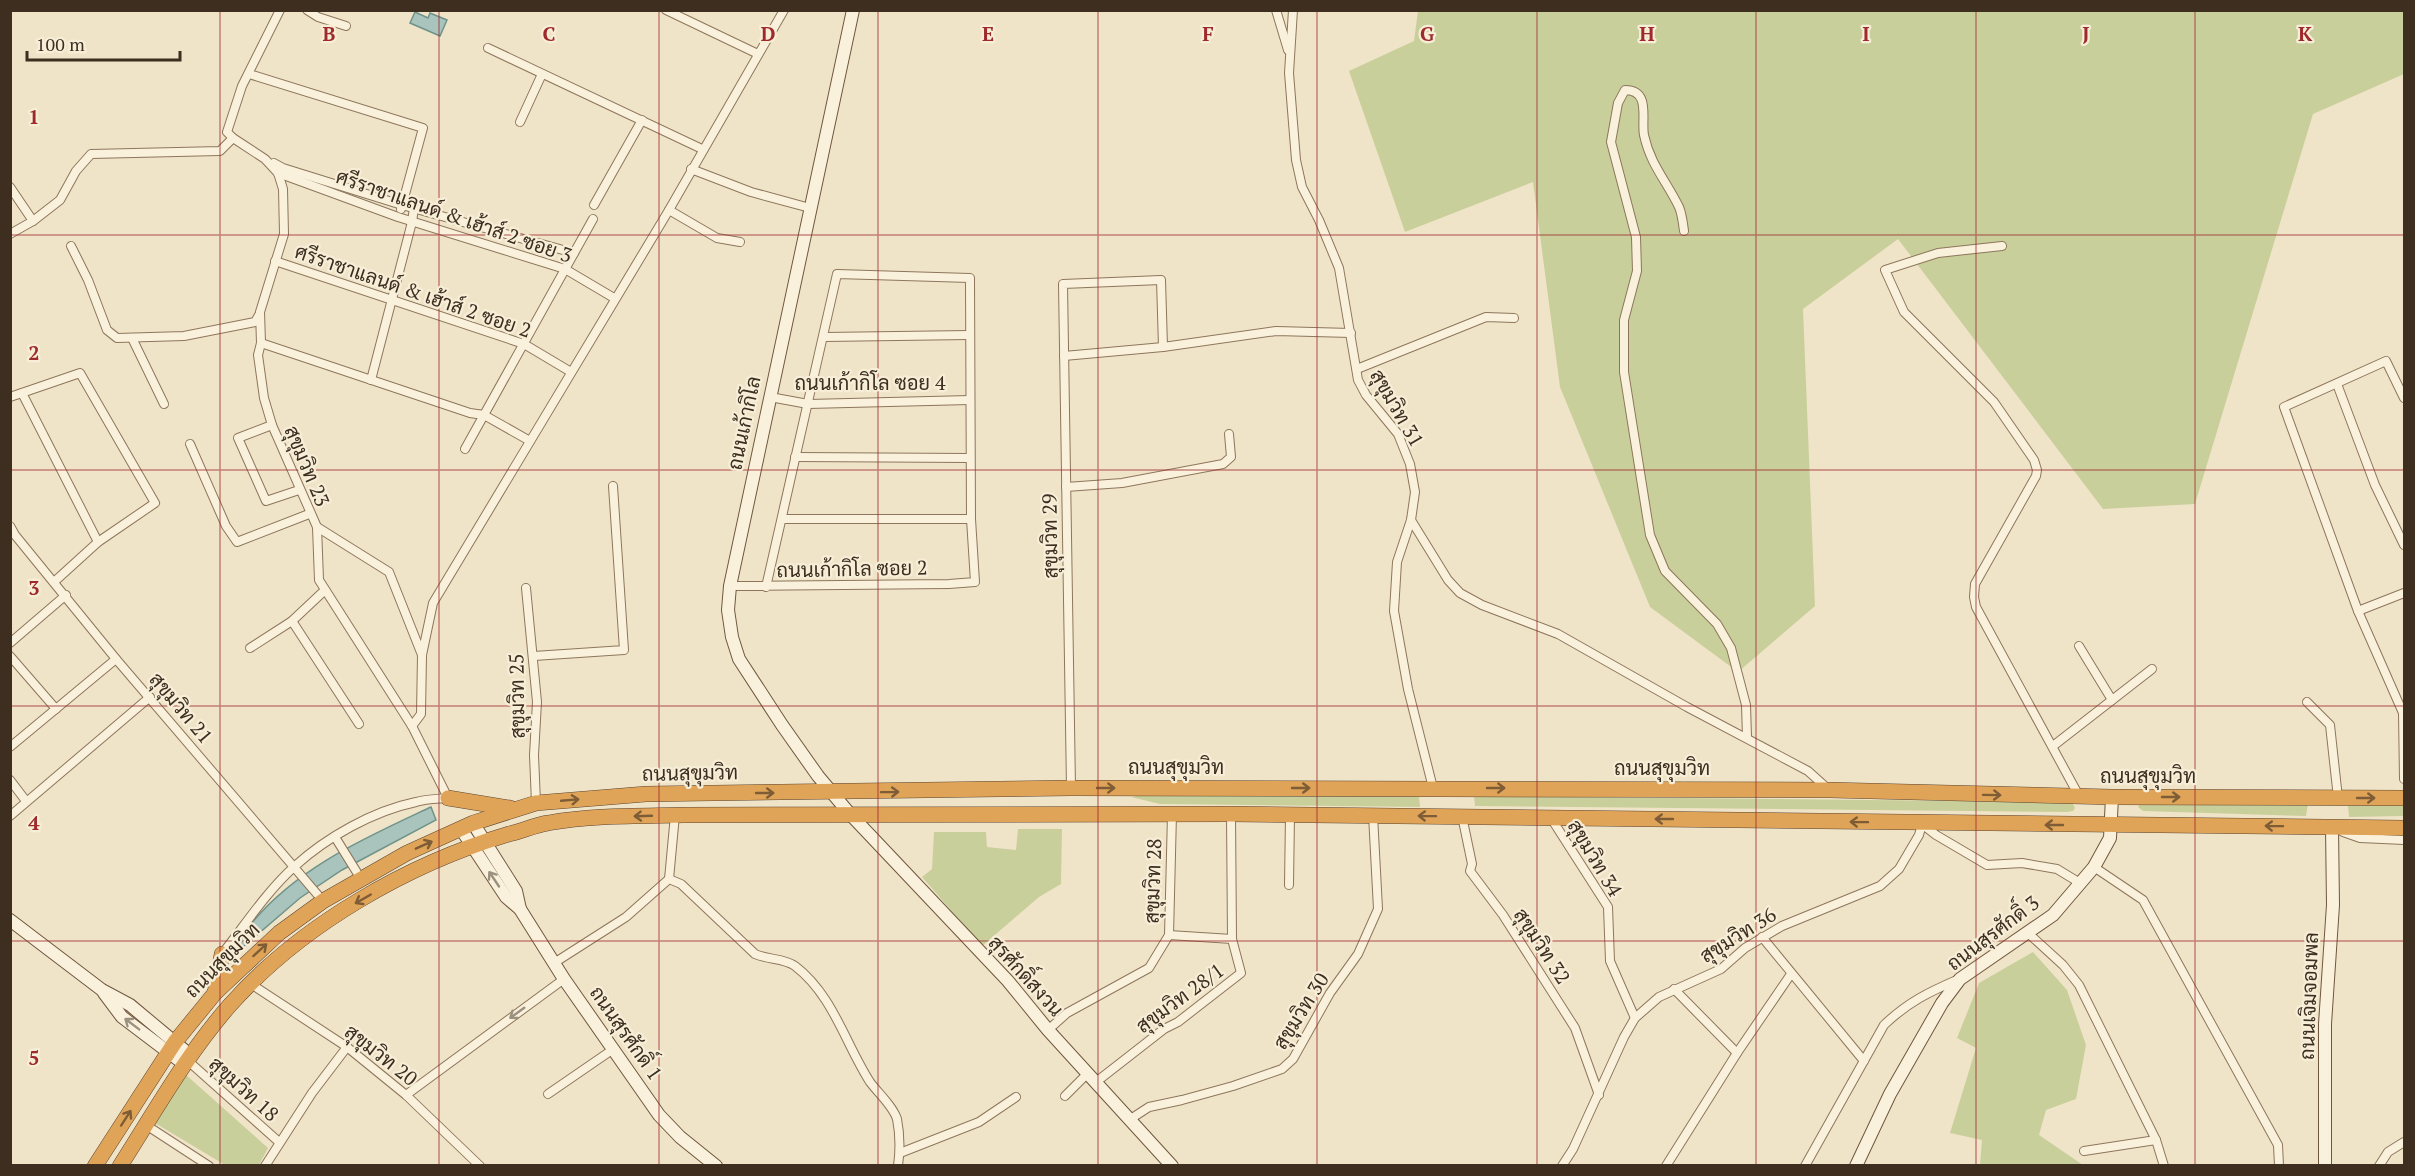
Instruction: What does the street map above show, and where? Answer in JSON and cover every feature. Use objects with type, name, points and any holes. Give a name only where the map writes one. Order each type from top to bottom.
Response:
[{"type":"highway","name":"ถนนสุขุมวิท","points":[[95,1166],[172,1047],[215,993],[319,895],[357,873],[467,826],[536,803],[646,794],[1071,788],[1829,790],[2112,797],[2404,798]]},
{"type":"highway","points":[[448,798],[513,809]]},
{"type":"highway","name":"ถนนสุขุมวิท","points":[[120,1166],[187,1060],[230,1005],[279,957],[354,905],[410,872],[478,844],[548,823],[675,815],[1290,814],[1922,824],[2404,828]]},
{"type":"highway","points":[[215,993],[222,954]]},
{"type":"main road","name":"ถนนเก้ากิโล","points":[[849,813],[831,793],[782,725],[739,659],[732,637],[728,610],[730,586],[853,10]]},
{"type":"main road","name":"ถนนสุรศักดิ์ 3","points":[[1856,1166],[1890,1094],[1942,1003],[1959,979],[2054,915],[2094,867],[2110,838],[2112,797]]},
{"type":"main road","name":"สุรศักดิ์สงวน","points":[[849,813],[1008,981],[1048,1030],[1172,1166]]},
{"type":"main road","name":"ถนนสุรศักดิ์ 1","points":[[467,826],[506,897],[520,909],[564,979],[659,1115],[680,1137],[716,1166]]},
{"type":"main road","name":"ถนนเจิมจอมพล","points":[[2325,1166],[2325,1024],[2333,905],[2332,827]]},
{"type":"main road","points":[[10,920],[102,990],[122,1017],[172,1047],[187,1060]]},
{"type":"street","points":[[278,173],[265,159],[227,132],[229,120],[280,10]]},
{"type":"street","points":[[307,10],[318,17],[346,26]]},
{"type":"street","points":[[666,10],[758,54]]},
{"type":"street","points":[[412,726],[422,714],[422,655],[433,603],[614,298],[669,210],[784,10]]},
{"type":"street","points":[[1276,10],[1290,56]]},
{"type":"street","name":"สุขุมวิท 31","points":[[1293,10],[1289,74],[1296,160],[1302,187],[1339,268],[1358,380],[1366,395],[1398,434],[1410,464],[1416,492],[1411,520],[1397,562],[1394,611],[1408,689],[1432,788]]},
{"type":"street","points":[[488,48],[702,149]]},
{"type":"street","points":[[249,74],[423,128],[398,217]]},
{"type":"street","points":[[520,122],[542,74]]},
{"type":"street","points":[[1684,231],[1680,209],[1655,170],[1644,134],[1644,104],[1638,94],[1632,90],[1625,90],[1618,103],[1611,142],[1636,237],[1638,271],[1624,320],[1624,372],[1650,535],[1665,571],[1718,624],[1731,648],[1746,705],[1747,738]]},
{"type":"street","points":[[594,205],[642,120]]},
{"type":"street","points":[[10,233],[33,221],[60,200],[76,171],[91,154],[220,151],[233,138]]},
{"type":"street","name":"ศรีราชาแลนด์ & เฮ้าส์ 2 ซอย 3","points":[[265,159],[283,168],[402,205],[574,253]]},
{"type":"street","points":[[691,170],[750,192],[810,208]]},
{"type":"street","name":"ศรีราชาแลนด์ & เฮ้าส์ 2 ซอย 3","points":[[278,173],[412,222],[565,269],[614,298]]},
{"type":"street","name":"สุขุมวิท 23","points":[[278,173],[283,189],[284,234],[260,312],[261,343],[258,355],[264,398],[272,425],[309,514],[317,527],[319,580],[412,726],[448,798]]},
{"type":"street","points":[[10,187],[33,221]]},
{"type":"street","points":[[371,380],[414,208]]},
{"type":"street","points":[[669,210],[717,238],[740,242]]},
{"type":"street","points":[[465,449],[593,219]]},
{"type":"street","points":[[71,246],[88,280],[107,330],[117,338],[184,336],[255,322],[260,312]]},
{"type":"street","points":[[2002,246],[1938,253],[1885,270],[1904,312],[1994,402],[2034,460],[2036,476],[1976,584],[1974,597],[1976,607],[2079,796]]},
{"type":"street","name":"ศรีราชาแลนด์ & เฮ้าส์ 2 ซอย 2","points":[[275,261],[524,344],[571,372]]},
{"type":"street","points":[[766,587],[837,274],[970,278],[971,519],[783,519]]},
{"type":"street","name":"สุขุมวิท 29","points":[[1071,788],[1063,284],[1161,280],[1163,347]]},
{"type":"street","points":[[1357,369],[1486,317],[1514,318]]},
{"type":"street","points":[[1064,356],[1163,347],[1276,331],[1351,333]]},
{"type":"street","points":[[824,337],[969,335]]},
{"type":"street","points":[[132,338],[164,404]]},
{"type":"street","points":[[261,343],[470,413],[484,415],[530,441]]},
{"type":"street","points":[[2404,398],[2386,361],[2284,407],[2358,611],[2403,713],[2404,779]]},
{"type":"street","points":[[10,397],[80,373],[155,503],[98,542],[54,582]]},
{"type":"street","points":[[2337,384],[2375,485],[2404,545]]},
{"type":"street","points":[[22,393],[98,542]]},
{"type":"street","name":"ถนนเก้ากิโล ซอย 4","points":[[770,397],[808,404],[970,400]]},
{"type":"street","points":[[272,425],[238,438],[266,501],[299,490]]},
{"type":"street","points":[[1066,487],[1122,483],[1223,464],[1229,462],[1231,457],[1229,434]]},
{"type":"street","points":[[190,444],[226,526],[237,542],[309,514]]},
{"type":"street","points":[[795,457],[970,458]]},
{"type":"street","points":[[534,656],[624,650],[613,486]]},
{"type":"street","name":"ถนนเก้ากิโล ซอย 2","points":[[730,586],[975,582],[971,519]]},
{"type":"street","points":[[1411,520],[1448,580],[1460,593],[1482,605],[1558,634],[1808,771],[1829,790]]},
{"type":"street","name":"สุขุมวิท 21","points":[[10,526],[13,537],[66,595],[116,658],[319,895]]},
{"type":"street","points":[[317,527],[389,572],[422,655]]},
{"type":"street","name":"สุขุมวิท 25","points":[[526,588],[537,702],[534,755],[536,803]]},
{"type":"street","points":[[250,648],[292,621],[325,590]]},
{"type":"street","points":[[2358,611],[2404,593]]},
{"type":"street","points":[[10,643],[66,595]]},
{"type":"street","points":[[292,621],[359,724]]},
{"type":"street","points":[[2079,646],[2112,700]]},
{"type":"street","points":[[10,656],[56,709]]},
{"type":"street","points":[[10,747],[116,658]]},
{"type":"street","points":[[2053,747],[2152,669]]},
{"type":"street","points":[[10,816],[150,697]]},
{"type":"street","points":[[2307,702],[2330,725],[2338,798]]},
{"type":"street","points":[[10,780],[26,801]]},
{"type":"street","points":[[222,954],[294,866],[335,837],[387,811],[416,802],[448,798]]},
{"type":"street","name":"สุขุมวิท 28","points":[[1048,1030],[1067,1013],[1149,968],[1168,935],[1172,814]]},
{"type":"street","name":"สุขุมวิท 28/1","points":[[1092,1077],[1178,1022],[1241,973],[1232,939],[1231,814]]},
{"type":"street","points":[[1289,885],[1290,814]]},
{"type":"street","points":[[554,963],[626,917],[669,879],[675,815]]},
{"type":"street","name":"สุขุมวิท 30","points":[[1129,1120],[1149,1107],[1233,1086],[1282,1069],[1293,1059],[1330,993],[1358,954],[1378,909],[1373,815]]},
{"type":"street","name":"สุขุมวิท 32","points":[[1462,816],[1472,864],[1470,871],[1503,915],[1575,1028],[1599,1095]]},
{"type":"street","name":"สุขุมวิท 34","points":[[1551,818],[1608,908],[1610,961],[1635,1018]]},
{"type":"street","points":[[1922,824],[1987,866],[2022,863],[2057,869],[2080,883]]},
{"type":"street","name":"สุขุมวิท 36","points":[[1562,1166],[1573,1149],[1624,1037],[1635,1018],[1659,997],[1721,969],[1745,948],[1782,926],[1880,886],[1899,869],[1919,835],[1922,824]]},
{"type":"street","points":[[2332,827],[2360,838],[2404,840]]},
{"type":"street","points":[[335,837],[357,873]]},
{"type":"street","points":[[2094,867],[2143,900],[2278,1144],[2278,1166]]},
{"type":"street","points":[[669,879],[681,884],[756,954],[793,964],[824,997],[869,1080],[896,1118],[900,1152],[898,1166]]},
{"type":"street","points":[[2028,933],[2063,965],[2079,985],[2156,1140],[2164,1166]]},
{"type":"street","points":[[1168,935],[1232,939]]},
{"type":"street","points":[[1762,937],[1864,1061]]},
{"type":"street","points":[[1666,1166],[1737,1053],[1791,974]]},
{"type":"street","points":[[406,1095],[564,979]]},
{"type":"street","points":[[1805,1166],[1884,1025],[1903,1007],[1959,979]]},
{"type":"street","name":"สุขุมวิท 20","points":[[251,984],[347,1047],[406,1095],[480,1166]]},
{"type":"street","points":[[1674,989],[1737,1053]]},
{"type":"street","points":[[266,1166],[279,1142],[347,1047]]},
{"type":"street","points":[[548,1094],[612,1050]]},
{"type":"street","name":"สุขุมวิท 18","points":[[187,1060],[279,1142]]},
{"type":"street","points":[[1065,1096],[1092,1077]]},
{"type":"street","points":[[900,1152],[979,1122],[1016,1097]]},
{"type":"street","points":[[146,1125],[209,1166]]},
{"type":"street","points":[[2084,1151],[2156,1140]]},
{"type":"street","points":[[2379,1166],[2388,1152],[2404,1142]]},
{"type":"green space","points":[[1418,11],[2404,11],[2404,74],[2313,114],[2195,504],[2103,509],[1898,239],[1803,309],[1815,606],[1738,672],[1650,607],[1560,387],[1533,182],[1405,232],[1349,71],[1414,41]]},
{"type":"green space","points":[[1158,793],[1419,796],[1420,807],[1160,804],[1131,797]]},
{"type":"green space","points":[[1474,796],[2064,802],[2073,804],[2075,808],[2067,812],[1475,806]]},
{"type":"green space","points":[[2140,803],[2308,804],[2306,816],[2143,811],[2138,807]]},
{"type":"green space","points":[[2404,805],[2404,816],[2349,817],[2348,806]]},
{"type":"green space","points":[[1018,829],[1062,829],[1061,884],[1039,897],[982,946],[922,877],[932,869],[934,832],[986,832],[987,847],[1016,850]]},
{"type":"green space","points":[[2033,952],[2067,990],[2086,1045],[2076,1099],[2046,1110],[2039,1135],[2083,1165],[1980,1165],[1982,1140],[1950,1133],[1976,1048],[1957,1038],[1979,983]]},
{"type":"green space","points":[[185,1074],[268,1148],[259,1165],[225,1165],[155,1123]]},
{"type":"water","points":[[415,12],[428,18],[430,13],[447,20],[440,36],[410,23]]},
{"type":"water","points":[[431,807],[436,820],[342,870],[300,898],[236,953],[232,952],[238,940],[265,908],[308,872],[356,843]]}]
